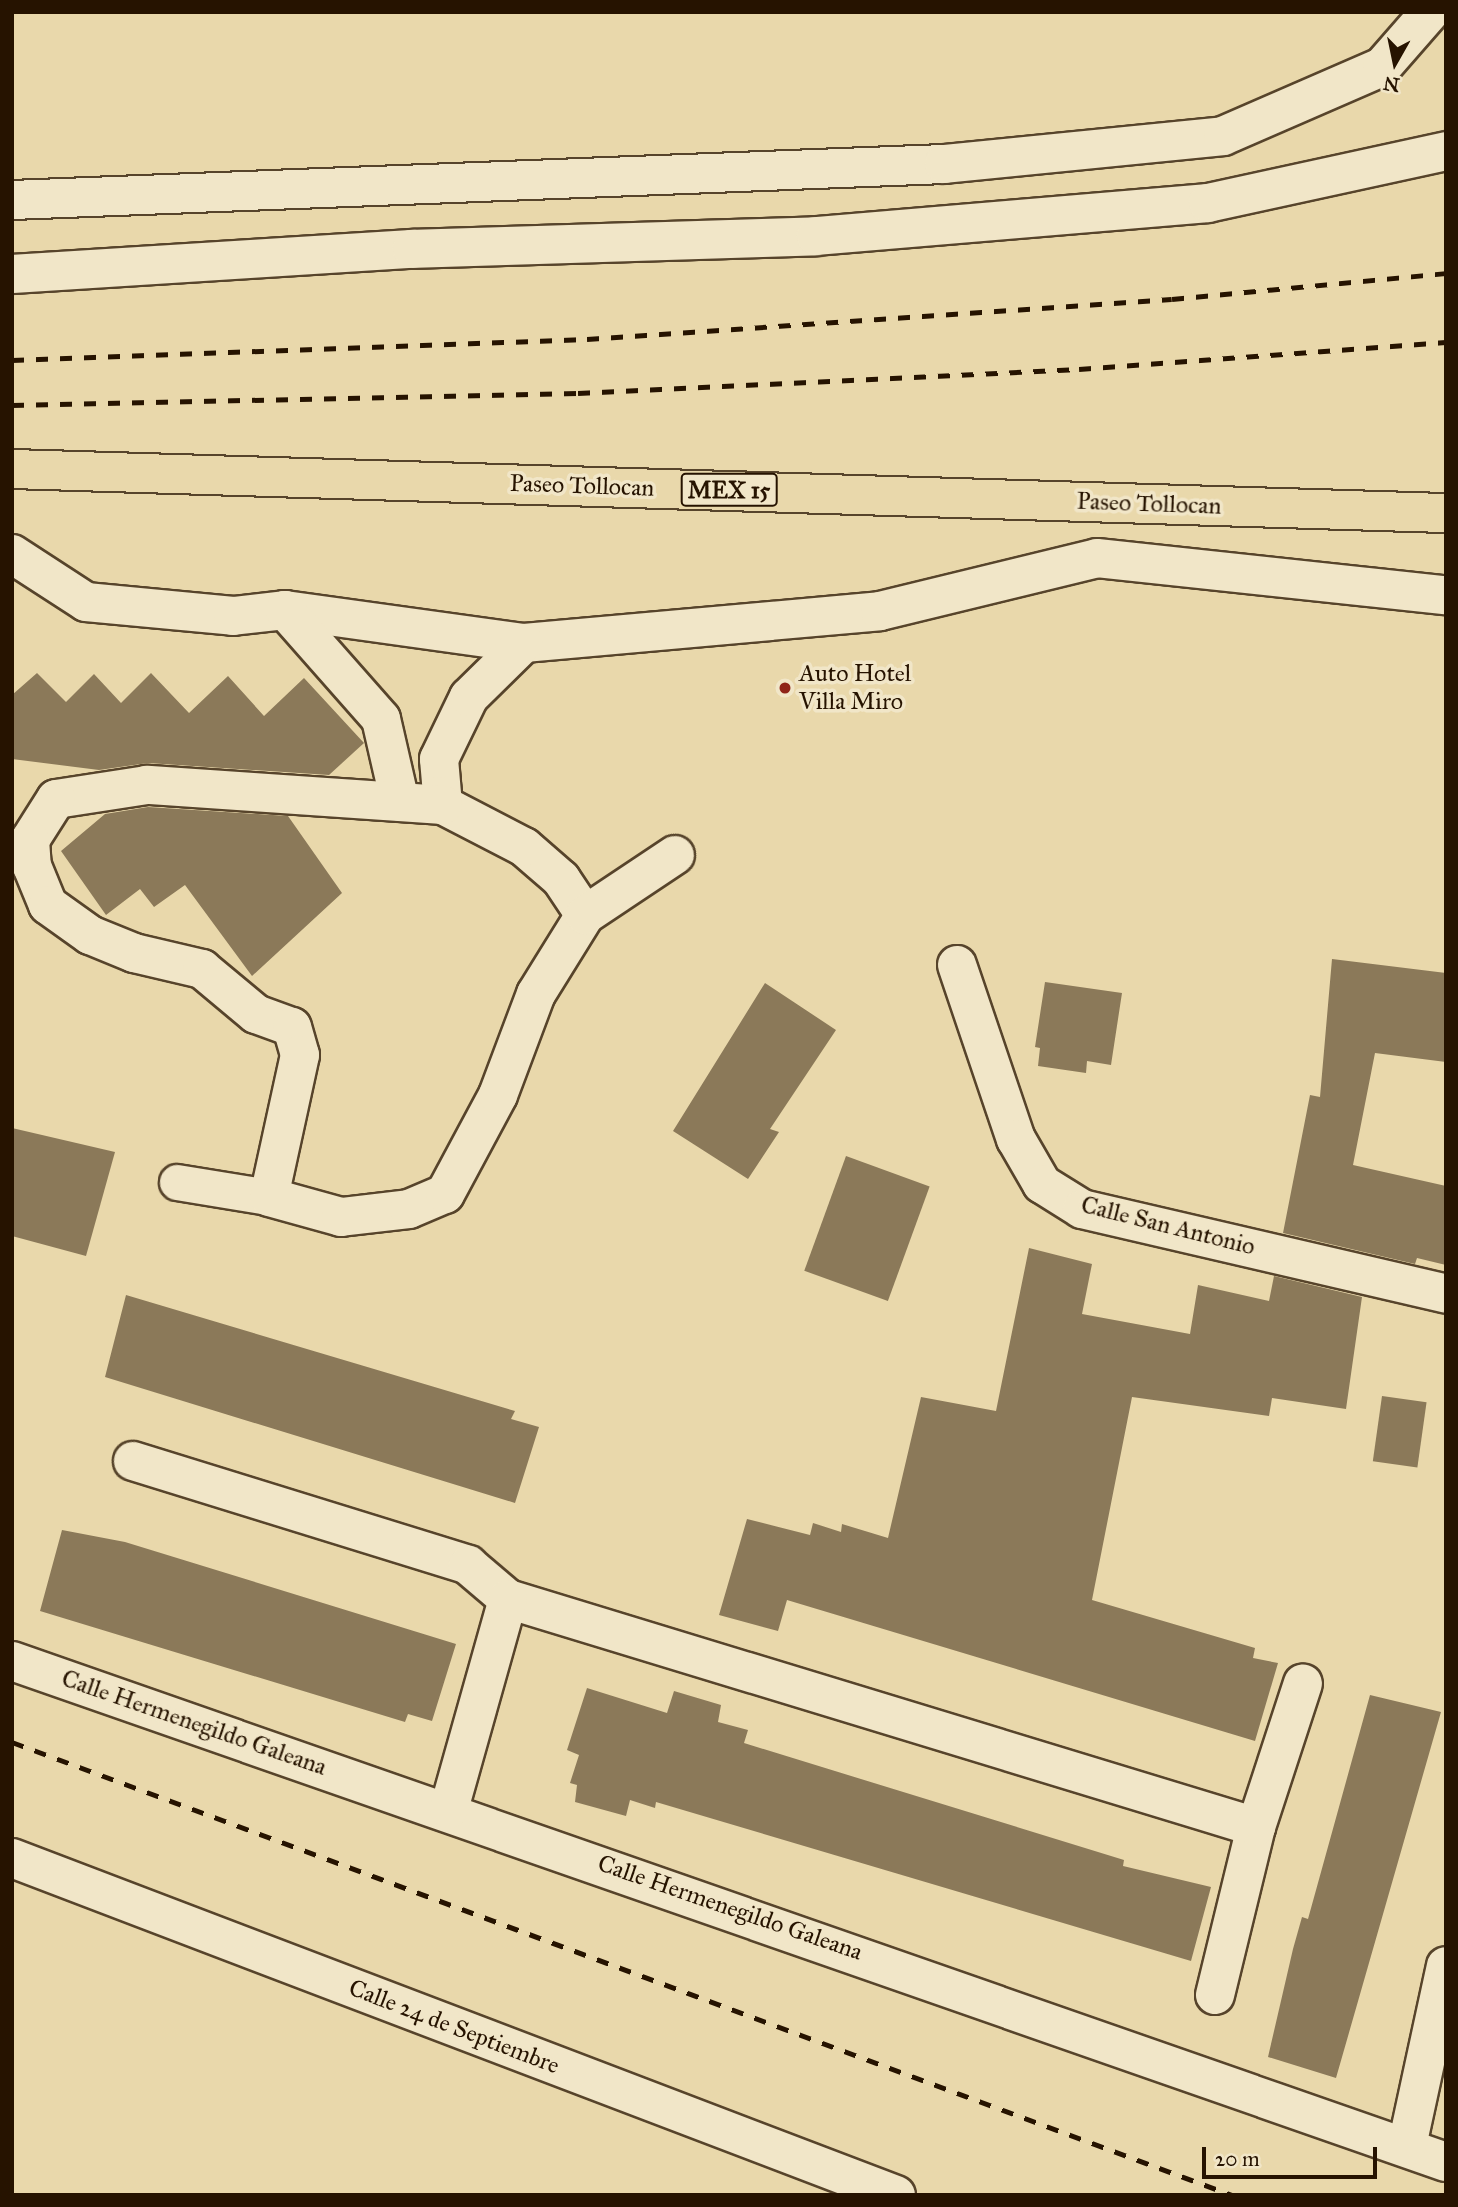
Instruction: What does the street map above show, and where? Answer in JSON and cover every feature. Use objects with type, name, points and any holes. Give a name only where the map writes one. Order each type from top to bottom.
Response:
[{"type":"highway","name":"Paseo Tollocan","points":[[12,469],[1446,513]]},
{"type":"street","points":[[12,200],[944,164],[1223,136],[1382,67],[1430,12]]},
{"type":"street","points":[[12,274],[412,249],[816,236],[1195,204],[1446,151]]},
{"type":"street","points":[[12,554],[86,602],[233,617],[285,610],[524,643],[880,611],[1097,558],[1446,595]]},
{"type":"street","points":[[285,610],[381,719],[400,802]]},
{"type":"street","points":[[443,806],[439,759],[469,697],[524,643]]},
{"type":"street","points":[[585,915],[561,879],[524,847],[443,806],[135,786],[57,799],[30,840],[32,866],[48,905],[90,935],[134,953],[202,969],[256,1014],[292,1027],[300,1055],[269,1197],[341,1217],[409,1209],[445,1194],[498,1095],[536,993],[585,915],[675,855]]},
{"type":"street","name":"Calle San Antonio","points":[[957,965],[1016,1139],[1042,1184],[1082,1209],[1446,1293]]},
{"type":"street","points":[[133,1461],[468,1566],[508,1599],[1256,1827]]},
{"type":"street","points":[[449,1809],[508,1599]]},
{"type":"street","name":"Calle Hermenegildo Galeana","points":[[12,1661],[449,1809],[1446,2162]]},
{"type":"street","points":[[1215,1995],[1256,1827],[1303,1683]]},
{"type":"street","name":"Calle 24 de Septiembre","points":[[12,1858],[896,2195]]},
{"type":"street","points":[[1407,2146],[1446,1966]]},
{"type":"lane","points":[[177,1182],[269,1197]]},
{"type":"building","points":[[37,673],[66,702],[94,674],[121,703],[151,673],[189,713],[228,676],[264,716],[304,678],[364,743],[329,775],[148,763],[99,770],[12,759],[12,695]]},
{"type":"building","points":[[148,807],[288,816],[342,893],[252,976],[185,885],[154,907],[140,889],[106,915],[61,851],[105,814]]},
{"type":"building","points":[[1332,959],[1446,973],[1446,1062],[1375,1053],[1353,1165],[1446,1186],[1446,1265],[1417,1258],[1415,1264],[1283,1233],[1310,1095],[1320,1097]]},
{"type":"building","points":[[1045,982],[1122,993],[1111,1065],[1087,1061],[1086,1073],[1038,1066],[1040,1048],[1035,1047]]},
{"type":"building","points":[[765,983],[836,1030],[770,1129],[779,1132],[748,1179],[673,1131]]},
{"type":"building","points":[[12,1128],[115,1152],[86,1256],[12,1236]]},
{"type":"building","points":[[846,1156],[930,1186],[888,1301],[804,1271]]},
{"type":"building","points":[[1029,1248],[1092,1264],[1082,1314],[1190,1334],[1198,1285],[1269,1301],[1274,1276],[1362,1297],[1346,1409],[1272,1398],[1269,1416],[1132,1397],[1092,1600],[1255,1648],[1253,1658],[1278,1663],[1255,1741],[787,1600],[778,1631],[719,1615],[747,1519],[810,1535],[813,1523],[841,1532],[842,1524],[888,1538],[921,1397],[996,1411]]},
{"type":"building","points":[[126,1295],[515,1411],[511,1419],[539,1427],[515,1503],[105,1377]]},
{"type":"building","points":[[1382,1396],[1427,1402],[1417,1468],[1373,1461]]},
{"type":"building","points":[[62,1530],[125,1542],[456,1644],[432,1721],[408,1714],[405,1722],[40,1611]]},
{"type":"building","points":[[587,1688],[667,1713],[674,1691],[721,1705],[718,1722],[748,1730],[744,1743],[1124,1860],[1123,1866],[1211,1887],[1191,1961],[656,1802],[655,1808],[630,1800],[626,1816],[575,1802],[577,1785],[570,1783],[579,1755],[567,1750]]},
{"type":"building","points":[[1370,1695],[1441,1712],[1336,2078],[1268,2057],[1302,1917],[1308,1919]]},
{"type":"railway","points":[[12,360],[587,339],[1172,299],[1446,273]]},
{"type":"railway","points":[[12,405],[578,393],[1079,369],[1446,342]]},
{"type":"railway","points":[[12,1742],[1232,2195]]},
{"type":"place","name":"Auto Hotel Villa Miro","points":[[785,688]]}]
